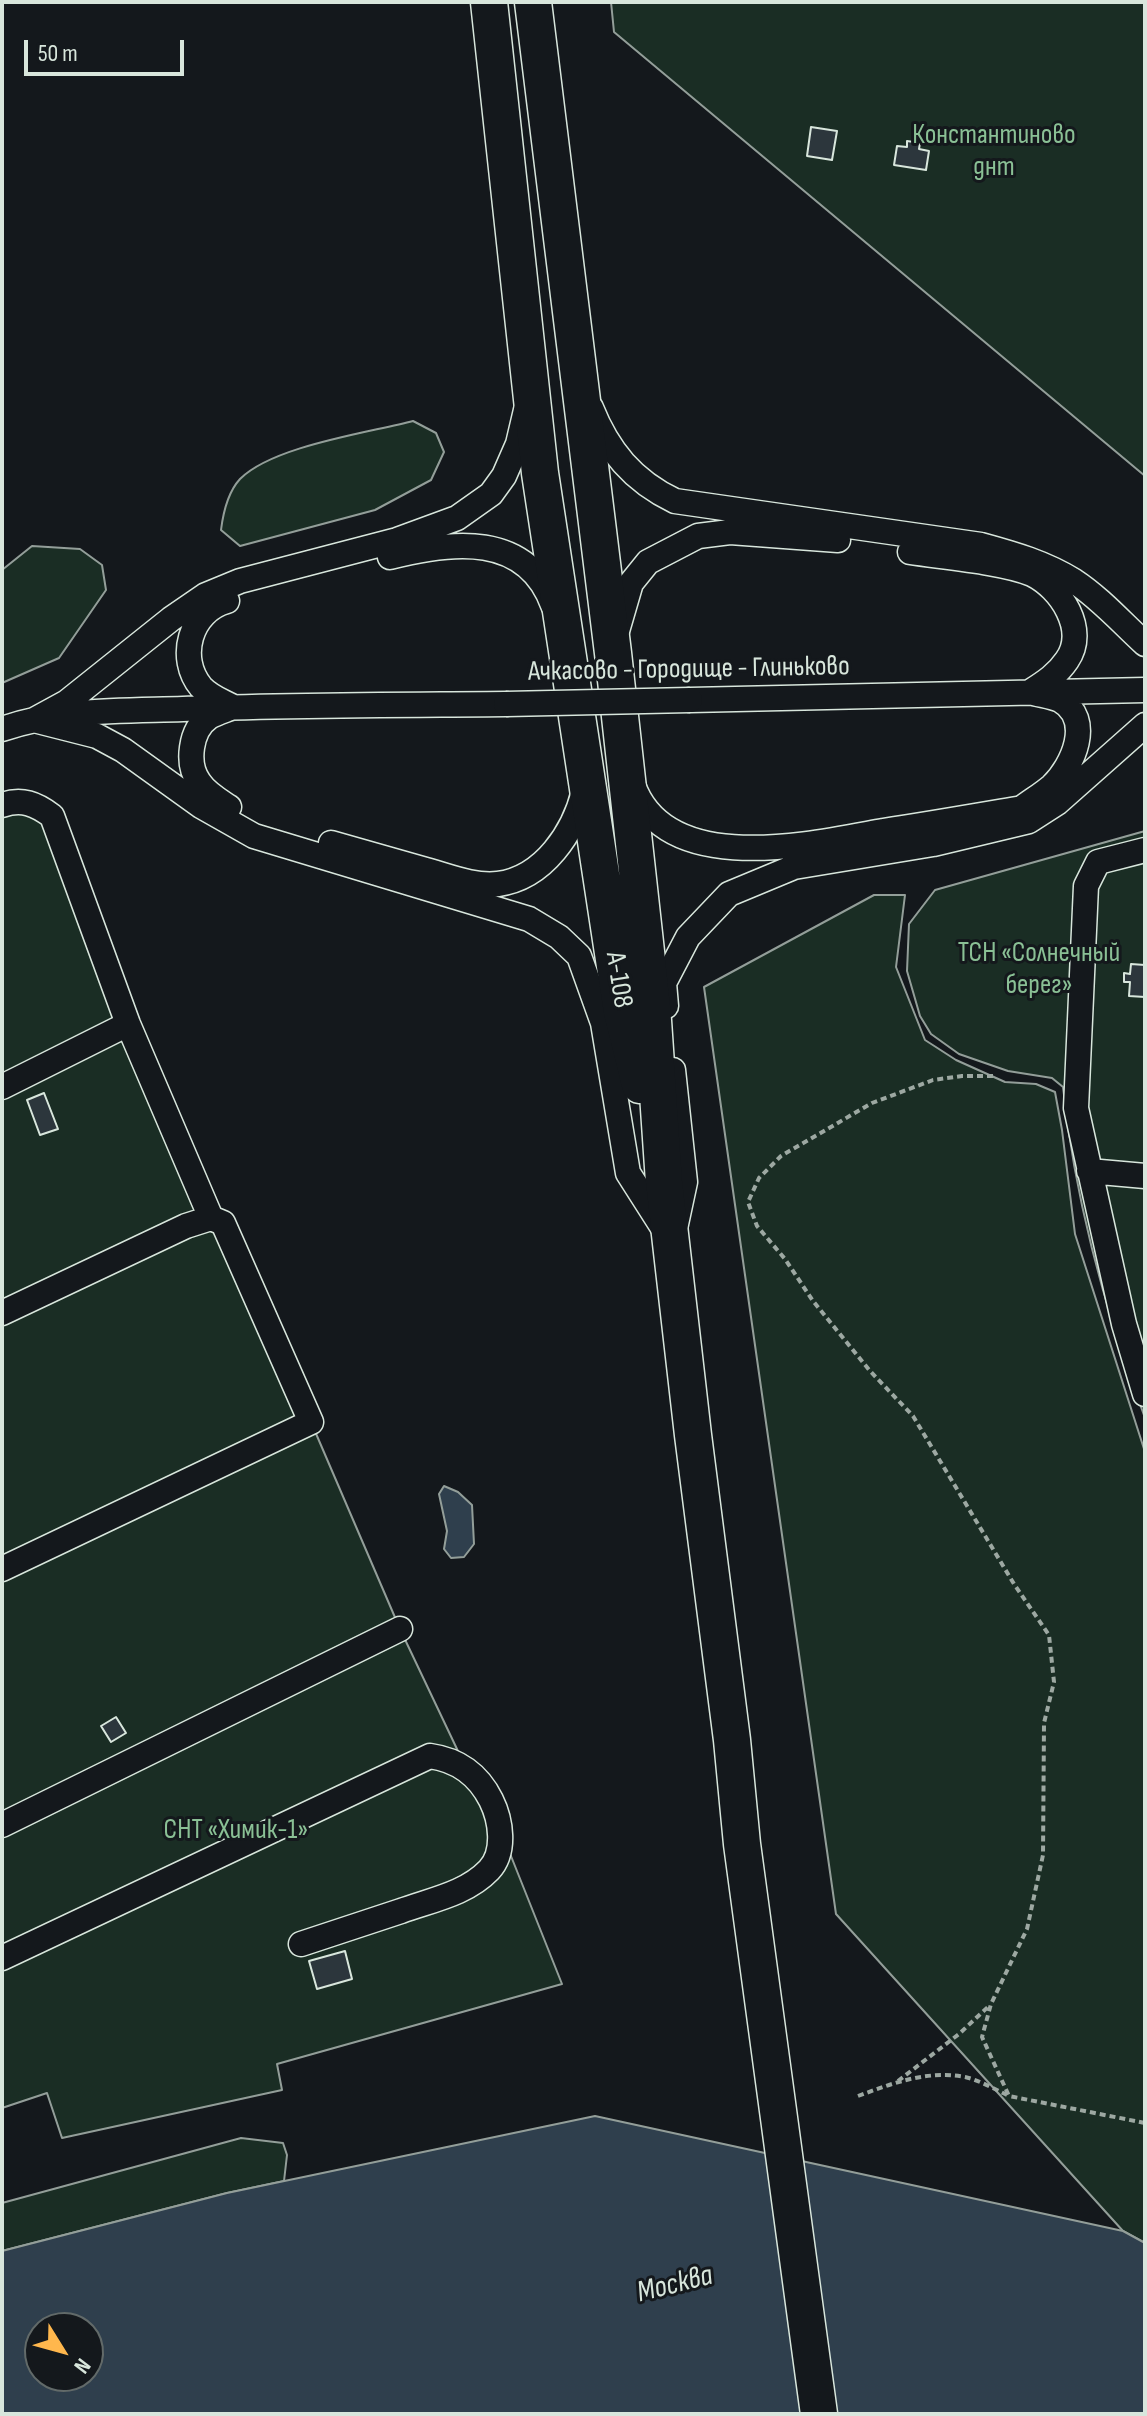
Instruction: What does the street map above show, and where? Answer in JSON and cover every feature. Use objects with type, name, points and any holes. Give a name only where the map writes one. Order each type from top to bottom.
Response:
[{"type":"highway","name":"А-108","points":[[489,2],[530,392],[622,1012],[664,1182]]},
{"type":"highway","name":"А-108","points":[[533,2],[613,653],[652,1006],[664,1182],[693,1435],[732,1740],[742,1844],[819,2414]]},
{"type":"street","points":[[582,385],[607,443],[648,488],[675,501],[981,545],[1020,556],[1048,566],[1077,583],[1145,644]]},
{"type":"street","points":[[2,729],[34,720],[67,702],[206,595],[240,581],[397,540],[457,518],[491,494],[504,476],[518,444],[530,392]]},
{"type":"street","points":[[613,653],[619,618],[631,583],[648,562],[698,536],[730,532],[847,541],[1004,567],[1032,574],[1052,589],[1064,602],[1073,622],[1075,637],[1069,658],[1051,679],[1030,692]]},
{"type":"street","points":[[233,707],[209,696],[192,673],[188,647],[194,629],[206,613],[217,604],[417,550],[469,544],[499,549],[531,569],[549,593],[569,650]]},
{"type":"street","name":"Ачкасово - Городище - Глиньково","points":[[34,720],[95,712],[233,707],[1145,690]]},
{"type":"street","points":[[623,751],[635,790],[651,817],[683,836],[712,845],[790,847],[1022,808],[1053,785],[1073,755],[1079,738],[1076,718],[1061,701],[1030,692]]},
{"type":"street","points":[[233,707],[208,718],[194,739],[192,768],[207,792],[256,822],[470,882],[497,884],[525,876],[551,855],[579,813],[587,774]]},
{"type":"street","points":[[34,720],[97,736],[123,750],[201,806],[254,836],[529,919],[559,937],[579,956],[603,1023],[628,1173],[672,1242]]},
{"type":"street","points":[[672,1242],[685,1182],[664,983],[688,937],[729,894],[794,867],[933,844],[1029,821],[1057,803],[1145,725]]},
{"type":"street","points":[[2,805],[14,801],[36,805],[52,816],[128,1024],[211,1218]]},
{"type":"street","points":[[1145,850],[1098,862],[1086,886],[1076,1108],[1124,1324],[1145,1394]]},
{"type":"street","points":[[2,1087],[128,1024]]},
{"type":"street","points":[[1089,1171],[1145,1176]]},
{"type":"street","points":[[2,1313],[173,1232],[211,1218],[223,1223],[311,1422],[2,1569]]},
{"type":"street","points":[[2,1825],[400,1629]]},
{"type":"street","points":[[2,1958],[430,1756],[449,1759],[466,1768],[493,1803],[501,1831],[492,1868],[465,1889],[301,1944]]},
{"type":"path","points":[[993,1076],[933,1080],[872,1103],[781,1156],[759,1178],[748,1202],[757,1226],[785,1259],[813,1301],[870,1371],[913,1416],[1014,1584],[1049,1635],[1054,1682],[1044,1723],[1043,1855],[1027,1929],[991,2004],[982,2037],[1009,2096]]},
{"type":"path","points":[[896,2082],[959,2034],[991,2004]]},
{"type":"path","points":[[858,2096],[896,2082],[934,2074],[967,2078],[1009,2096],[1145,2123]]},
{"type":"green space","name":"Константиново днт","points":[[611,2],[1145,2],[1145,476],[614,32]]},
{"type":"green space","points":[[413,421],[436,433],[444,452],[431,480],[375,510],[240,546],[221,530],[232,490],[240,479],[255,468],[297,449]]},
{"type":"green space","points":[[32,546],[80,549],[102,565],[106,590],[59,658],[2,683],[2,570]]},
{"type":"green space","name":"СНТ «Химик-1»","points":[[2,805],[36,805],[400,1629],[466,1768],[501,1831],[562,1984],[277,2064],[282,2090],[62,2138],[47,2093],[2,2108]]},
{"type":"green space","name":"ТСН «Солнечный берег»","points":[[1145,831],[1145,1418],[1117,1337],[1094,1255],[1075,1172],[1063,1087],[1052,1078],[1008,1071],[959,1054],[931,1034],[920,1016],[907,971],[909,924],[935,890]]},
{"type":"green space","points":[[874,895],[905,895],[896,967],[925,1040],[956,1060],[1005,1082],[1036,1084],[1055,1092],[1075,1234],[1145,1452],[1145,2243],[1123,2231],[836,1914],[704,987]]},
{"type":"green space","points":[[241,2138],[283,2143],[287,2155],[284,2181],[2,2251],[2,2203]]},
{"type":"water","points":[[444,1486],[458,1492],[472,1505],[474,1544],[464,1557],[451,1558],[444,1549],[447,1531],[439,1494]]},
{"type":"water","name":"Москва","points":[[595,2116],[1123,2231],[1145,2243],[1145,2414],[2,2414],[2,2251],[227,2193]]},
{"type":"building","points":[[811,127],[837,131],[832,160],[807,156]]},
{"type":"building","points":[[907,141],[920,143],[919,149],[929,151],[926,170],[894,165],[897,146],[907,147]]},
{"type":"building","points":[[1131,964],[1145,965],[1145,997],[1129,996],[1130,982],[1124,982],[1124,973],[1130,974]]},
{"type":"building","points":[[44,1093],[58,1129],[40,1135],[27,1100]]},
{"type":"building","points":[[116,1717],[126,1733],[111,1742],[101,1726]]},
{"type":"building","points":[[345,1951],[352,1979],[317,1989],[309,1961]]}]
